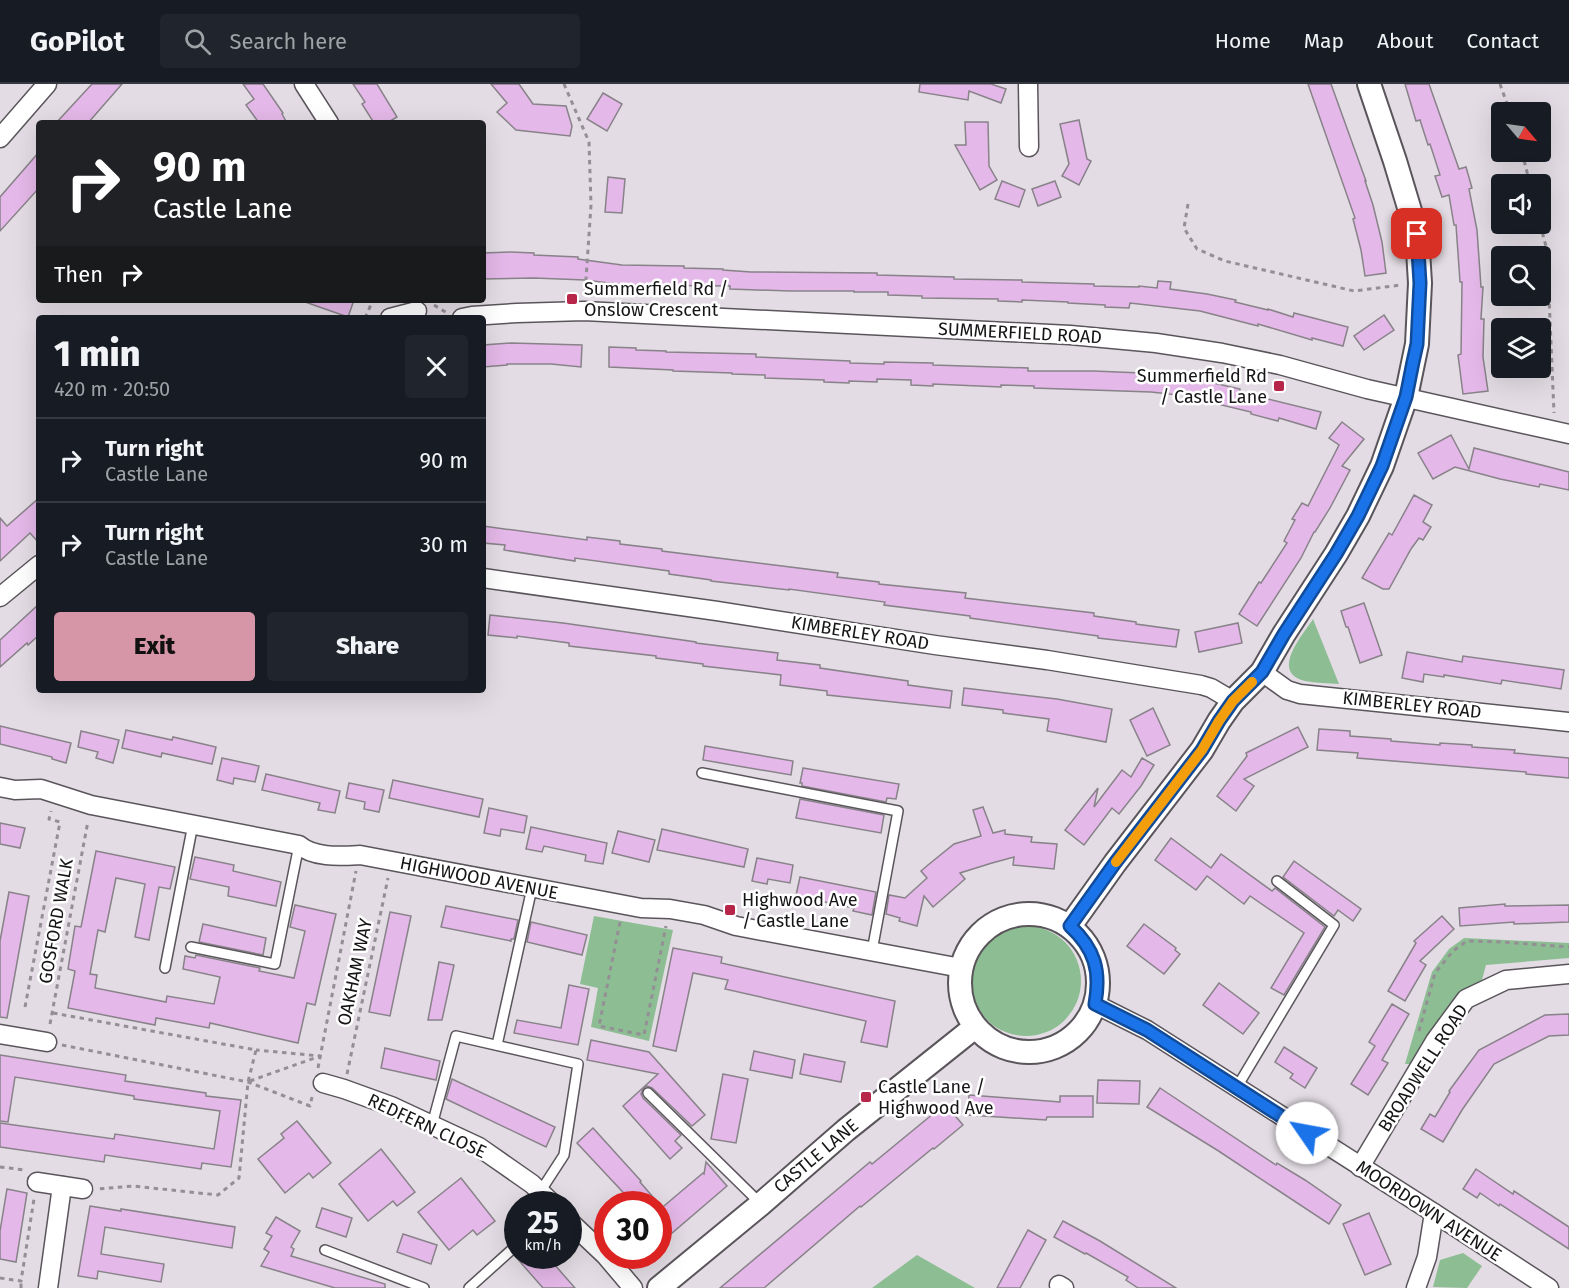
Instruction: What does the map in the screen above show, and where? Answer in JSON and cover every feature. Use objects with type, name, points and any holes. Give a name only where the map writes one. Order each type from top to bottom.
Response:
[{"type":"street","points":[[0,138],[47,84]]},
{"type":"street","points":[[304,84],[327,120]]},
{"type":"street","points":[[1028,84],[1029,147]]},
{"type":"street","points":[[1070,926],[1115,863],[1202,750],[1233,701],[1262,672],[1336,554],[1358,516],[1382,466],[1406,397],[1417,344],[1420,283],[1417,234],[1369,84]]},
{"type":"street","points":[[394,311],[425,308]]},
{"type":"street","name":"SUMMERFIELD ROAD","points":[[486,315],[584,311],[1070,335],[1156,343],[1280,365],[1367,389],[1562,432]]},
{"type":"street","points":[[0,597],[36,567]]},
{"type":"street","name":"KIMBERLEY ROAD","points":[[486,578],[1069,664],[1211,688],[1233,701]]},
{"type":"street","name":"KIMBERLEY ROAD","points":[[1262,672],[1287,690],[1300,694],[1569,722]]},
{"type":"street","name":"HIGHWOOD AVENUE","points":[[0,787],[15,790],[41,789],[91,805],[299,845],[306,851],[339,856],[360,855],[623,905],[704,915],[736,926],[961,968]]},
{"type":"street","points":[[1021,914],[1045,915],[1070,926],[1091,952],[1096,968],[1098,988],[1095,1004],[1081,1028],[1062,1044],[1043,1051],[1014,1051],[995,1044],[970,1020],[962,1002],[961,968],[970,946],[981,932],[1000,920],[1021,914]]},
{"type":"street","name":"BROADWELL ROAD","points":[[1360,1167],[1435,1041],[1466,999],[1506,980],[1569,974]]},
{"type":"street","name":"MOORDOWN AVENUE","points":[[1095,1004],[1147,1030],[1549,1288]]},
{"type":"street","name":"CASTLE LANE","points":[[659,1288],[846,1130],[975,1027]]},
{"type":"street","points":[[0,1034],[47,1042]]},
{"type":"street","name":"REDFERN CLOSE","points":[[319,1083],[344,1089],[391,1106],[479,1147],[539,1191]]},
{"type":"street","points":[[37,1182],[83,1189]]},
{"type":"street","points":[[48,1288],[62,1186]]},
{"type":"street","points":[[1416,1288],[1427,1257],[1434,1213]]},
{"type":"street","points":[[582,1233],[605,1255],[633,1288]]},
{"type":"lane","points":[[702,772],[898,811],[872,951]]},
{"type":"lane","points":[[165,968],[193,824]]},
{"type":"lane","points":[[191,947],[275,964],[299,845]]},
{"type":"lane","points":[[1237,1088],[1334,925],[1276,881]]},
{"type":"lane","points":[[497,1046],[532,888]]},
{"type":"lane","points":[[432,1125],[456,1036],[578,1064],[564,1155],[549,1191]]},
{"type":"lane","points":[[648,1093],[760,1204]]},
{"type":"lane","points":[[325,1250],[424,1288]]},
{"type":"lane","points":[[469,1288],[504,1257]]},
{"type":"path","points":[[564,84],[589,142],[591,205],[584,311]]},
{"type":"path","points":[[1500,84],[1506,102]]},
{"type":"path","points":[[1188,204],[1184,228],[1197,249],[1225,261],[1354,291],[1420,283]]},
{"type":"path","points":[[1543,234],[1547,250],[1562,432]]},
{"type":"path","points":[[425,308],[451,315]]},
{"type":"path","name":"GOSFORD WALK","points":[[25,1007],[60,822],[49,819],[56,793]]},
{"type":"path","name":"GOSFORD WALK","points":[[47,1042],[91,805]]},
{"type":"path","points":[[47,1042],[248,1082],[310,1106],[319,1083],[320,1056],[360,855]]},
{"type":"path","name":"OAKHAM WAY","points":[[344,1089],[392,861]]},
{"type":"path","points":[[623,905],[599,1026],[644,1035],[670,909]]},
{"type":"path","points":[[53,1013],[256,1050],[320,1056]]},
{"type":"path","points":[[83,1189],[133,1186],[218,1195],[239,1178],[248,1082],[256,1050]]},
{"type":"path","points":[[248,1082],[320,1056]]},
{"type":"path","points":[[21,1288],[37,1182]]},
{"type":"path","points":[[0,1278],[21,1281]]},
{"type":"green space","points":[[1313,619],[1339,684],[1305,681],[1295,676],[1290,670],[1289,662],[1296,644]]},
{"type":"green space","points":[[594,916],[673,930],[649,1041],[591,1027],[598,988],[580,984]]},
{"type":"green space","points":[[1026,926],[1047,930],[1065,942],[1077,960],[1081,981],[1077,1002],[1065,1020],[1047,1032],[1026,1036],[1005,1032],[987,1020],[975,1002],[971,981],[975,960],[987,942],[1005,930]]},
{"type":"green space","points":[[1464,938],[1569,943],[1569,958],[1486,965],[1482,980],[1454,999],[1415,1064],[1405,1064],[1432,972],[1449,949]]},
{"type":"green space","points":[[1463,1253],[1482,1266],[1467,1288],[1433,1287],[1440,1260]]},
{"type":"green space","points":[[917,1255],[975,1288],[872,1288]]},
{"type":"building","points":[[92,84],[122,84],[91,120],[59,120]]},
{"type":"building","points":[[243,84],[263,84],[285,120],[257,120],[246,105],[254,99]]},
{"type":"building","points":[[353,84],[377,84],[397,117],[392,120],[372,120],[362,104],[365,102]]},
{"type":"building","points":[[491,84],[519,84],[533,104],[566,106],[572,126],[570,136],[516,130],[497,112],[507,103]]},
{"type":"building","points":[[920,84],[991,84],[1006,89],[1001,103],[969,91],[968,100],[919,92]]},
{"type":"building","points":[[1308,84],[1331,84],[1373,205],[1382,242],[1386,273],[1365,276],[1353,219],[1355,218]]},
{"type":"building","points":[[1405,84],[1429,84],[1459,169],[1466,167],[1472,188],[1469,189],[1477,230],[1481,287],[1483,287],[1481,319],[1484,319],[1483,357],[1488,391],[1463,394],[1458,355],[1461,354],[1462,282],[1460,282],[1456,225],[1454,225],[1449,195],[1442,197],[1435,176],[1440,175],[1430,144],[1428,145],[1420,120],[1416,121]]},
{"type":"building","points":[[603,93],[622,104],[607,131],[587,119]]},
{"type":"building","points":[[1079,120],[1087,159],[1091,161],[1079,185],[1062,176],[1069,164],[1060,124]]},
{"type":"building","points":[[965,122],[988,122],[989,166],[997,180],[980,190],[955,145],[966,145]]},
{"type":"building","points":[[36,155],[36,191],[0,231],[0,197]]},
{"type":"building","points":[[608,177],[625,179],[622,213],[605,212]]},
{"type":"building","points":[[1002,181],[1025,190],[1019,207],[995,199]]},
{"type":"building","points":[[1055,181],[1061,197],[1038,206],[1032,189]]},
{"type":"building","points":[[486,253],[534,253],[534,255],[578,257],[578,259],[622,265],[684,266],[684,268],[751,272],[877,273],[877,275],[1157,288],[1158,281],[1171,282],[1170,289],[1236,300],[1235,302],[1293,317],[1294,313],[1348,327],[1343,346],[1200,311],[1130,303],[1129,308],[1068,302],[922,298],[922,296],[888,295],[888,292],[730,289],[730,286],[624,285],[585,280],[534,278],[486,279]]},
{"type":"building","points":[[308,303],[353,303],[349,315],[342,315]]},
{"type":"building","points":[[1384,315],[1394,330],[1364,350],[1354,336]]},
{"type":"building","points":[[511,343],[582,345],[581,367],[551,364],[507,364],[486,367],[486,345]]},
{"type":"building","points":[[609,347],[666,352],[756,354],[756,357],[850,361],[850,363],[933,363],[933,365],[1028,368],[1028,371],[1165,374],[1240,389],[1240,392],[1321,412],[1316,429],[1279,418],[1278,421],[1251,414],[1251,412],[1178,392],[1178,395],[1034,388],[1034,386],[933,384],[933,386],[911,385],[911,380],[877,379],[877,382],[824,382],[824,380],[765,378],[765,375],[609,367]]},
{"type":"building","points":[[1342,422],[1364,439],[1342,466],[1350,470],[1330,508],[1257,626],[1239,614],[1287,543],[1284,541],[1295,520],[1292,519],[1302,503],[1308,506],[1339,445],[1329,438]]},
{"type":"building","points":[[1451,435],[1469,469],[1474,448],[1569,472],[1569,490],[1540,484],[1539,487],[1455,467],[1433,479],[1418,453]]},
{"type":"building","points":[[1414,495],[1432,505],[1423,522],[1431,527],[1423,540],[1419,538],[1411,549],[1389,589],[1383,589],[1362,578],[1389,533],[1392,535]]},
{"type":"building","points":[[36,501],[36,540],[30,533],[0,561],[0,518],[7,526]]},
{"type":"building","points":[[486,526],[587,540],[587,537],[620,541],[620,544],[662,549],[662,551],[838,573],[837,577],[966,593],[965,598],[1094,613],[1094,616],[1179,630],[1176,647],[1098,638],[1098,636],[970,618],[970,616],[884,605],[885,602],[711,581],[669,574],[669,571],[575,558],[575,561],[504,550],[505,545],[486,543]]},
{"type":"building","points":[[1364,603],[1382,655],[1360,663],[1341,611]]},
{"type":"building","points":[[36,607],[36,638],[0,667],[0,640]]},
{"type":"building","points":[[490,615],[778,653],[777,660],[820,665],[820,668],[908,681],[908,685],[952,691],[950,708],[827,695],[827,691],[780,685],[781,675],[703,666],[703,664],[656,658],[656,656],[569,646],[569,643],[517,636],[517,638],[488,635]]},
{"type":"building","points":[[1238,623],[1242,643],[1199,652],[1195,632]]},
{"type":"building","points":[[1407,652],[1462,662],[1463,656],[1564,670],[1561,689],[1502,680],[1501,684],[1444,675],[1444,677],[1424,674],[1423,682],[1402,678]]},
{"type":"building","points":[[964,688],[1057,699],[1112,709],[1106,742],[1047,731],[1049,719],[962,705]]},
{"type":"building","points":[[1153,708],[1170,745],[1147,756],[1130,720]]},
{"type":"building","points":[[0,726],[71,743],[66,763],[52,759],[52,757],[0,744]]},
{"type":"building","points":[[1298,727],[1308,747],[1244,779],[1254,786],[1236,811],[1217,796],[1247,756],[1246,753]]},
{"type":"building","points":[[1319,729],[1350,731],[1350,736],[1391,739],[1391,741],[1472,745],[1472,747],[1515,750],[1514,753],[1569,758],[1569,778],[1526,774],[1526,772],[1357,758],[1358,753],[1317,750]]},
{"type":"building","points":[[126,730],[172,740],[173,737],[216,747],[212,764],[162,753],[161,757],[122,748]]},
{"type":"building","points":[[81,731],[119,740],[113,763],[96,758],[98,752],[78,747]]},
{"type":"building","points":[[705,746],[793,761],[791,775],[703,760]]},
{"type":"building","points":[[222,758],[259,766],[255,782],[234,778],[233,784],[217,780]]},
{"type":"building","points":[[1142,758],[1154,765],[1119,814],[1112,808],[1084,845],[1065,830],[1098,788],[1094,807],[1122,770],[1131,777]]},
{"type":"building","points":[[803,768],[899,784],[896,799],[887,798],[886,802],[802,786],[800,783]]},
{"type":"building","points":[[266,774],[340,791],[335,813],[318,810],[320,803],[262,790]]},
{"type":"building","points":[[393,780],[483,799],[479,817],[389,798]]},
{"type":"building","points":[[349,783],[384,790],[379,812],[364,809],[365,802],[346,798]]},
{"type":"building","points":[[800,799],[884,815],[881,833],[796,818]]},
{"type":"building","points":[[983,807],[993,833],[1005,830],[1005,834],[1032,837],[1031,842],[1057,844],[1054,869],[1013,865],[1014,857],[960,873],[965,879],[933,907],[924,896],[917,926],[899,921],[900,918],[886,914],[889,895],[905,898],[927,878],[921,871],[928,865],[954,844],[981,836],[973,810]]},
{"type":"building","points":[[489,808],[527,816],[524,833],[501,829],[500,836],[484,833]]},
{"type":"building","points":[[0,823],[25,828],[20,848],[0,844]]},
{"type":"building","points":[[531,827],[607,843],[603,864],[585,861],[586,855],[544,846],[542,852],[526,849]]},
{"type":"building","points":[[662,829],[748,849],[744,867],[657,850]]},
{"type":"building","points":[[618,831],[655,840],[649,862],[612,853]]},
{"type":"building","points":[[1171,838],[1211,868],[1221,854],[1272,891],[1275,888],[1325,927],[1284,995],[1271,988],[1304,933],[1250,896],[1244,904],[1207,876],[1196,890],[1155,860]]},
{"type":"building","points":[[96,851],[175,867],[170,889],[159,887],[149,940],[135,937],[145,884],[116,878],[105,932],[98,930],[90,974],[97,975],[95,988],[166,1002],[167,996],[214,1004],[220,977],[183,969],[185,956],[195,958],[196,955],[260,968],[259,971],[294,978],[305,931],[290,927],[295,905],[336,914],[315,1005],[307,1003],[298,1043],[210,1023],[209,1028],[156,1018],[155,1025],[68,1008],[75,971],[68,969],[75,926],[81,927]]},
{"type":"building","points":[[195,857],[234,865],[233,871],[281,882],[276,906],[228,896],[229,887],[190,879]]},
{"type":"building","points":[[757,858],[793,865],[790,883],[768,879],[767,884],[752,881]]},
{"type":"building","points":[[1294,861],[1361,909],[1353,921],[1338,910],[1334,916],[1283,877]]},
{"type":"building","points":[[800,877],[876,892],[872,915],[853,911],[854,908],[815,900],[815,904],[795,900]]},
{"type":"building","points":[[9,892],[29,896],[7,1018],[0,1017],[0,941]]},
{"type":"building","points":[[1505,904],[1505,906],[1569,905],[1569,922],[1514,924],[1514,922],[1460,926],[1459,908]]},
{"type":"building","points":[[446,906],[518,920],[514,939],[511,941],[441,927]]},
{"type":"building","points":[[390,912],[411,916],[390,1016],[369,1012]]},
{"type":"building","points":[[1442,916],[1454,929],[1420,961],[1426,965],[1405,1001],[1388,991],[1416,943],[1414,941]]},
{"type":"building","points":[[531,922],[587,935],[582,955],[527,942]]},
{"type":"building","points":[[203,924],[266,938],[263,955],[199,942]]},
{"type":"building","points":[[1144,924],[1176,948],[1175,950],[1180,954],[1164,974],[1127,946]]},
{"type":"building","points":[[673,948],[722,957],[721,963],[895,1001],[887,1047],[861,1042],[866,1021],[725,989],[728,980],[693,973],[676,1051],[653,1046]]},
{"type":"building","points":[[439,962],[454,965],[442,1020],[428,1020]]},
{"type":"building","points":[[1219,983],[1259,1013],[1243,1034],[1203,1005]]},
{"type":"building","points":[[569,985],[589,989],[578,1045],[514,1033],[517,1020],[561,1028]]},
{"type":"building","points":[[1392,1004],[1409,1014],[1382,1060],[1388,1063],[1368,1095],[1351,1084],[1375,1046],[1369,1042]]},
{"type":"building","points":[[1569,1014],[1569,1035],[1549,1036],[1494,1064],[1443,1142],[1421,1129],[1430,1114],[1435,1117],[1449,1091],[1479,1050],[1545,1015]]},
{"type":"building","points":[[591,1040],[649,1052],[705,1115],[692,1126],[652,1088],[647,1086],[643,1089],[641,1094],[643,1098],[681,1135],[675,1141],[682,1148],[670,1159],[623,1106],[658,1074],[587,1060]]},
{"type":"building","points":[[1284,1047],[1317,1068],[1305,1088],[1290,1078],[1293,1074],[1275,1062]]},
{"type":"building","points":[[385,1048],[440,1061],[436,1080],[381,1068]]},
{"type":"building","points":[[754,1051],[795,1060],[792,1078],[750,1070]]},
{"type":"building","points":[[804,1054],[845,1062],[841,1082],[800,1074]]},
{"type":"building","points":[[0,1055],[126,1075],[125,1081],[241,1100],[231,1167],[202,1163],[201,1169],[105,1155],[104,1162],[0,1147],[0,1123],[114,1139],[115,1134],[214,1149],[220,1111],[134,1099],[134,1096],[15,1077],[8,1122],[0,1121]]},
{"type":"building","points":[[723,1074],[748,1079],[736,1143],[711,1139]]},
{"type":"building","points":[[452,1079],[555,1127],[546,1147],[446,1099]]},
{"type":"building","points":[[1098,1080],[1140,1081],[1139,1104],[1097,1103]]},
{"type":"building","points":[[1160,1088],[1341,1205],[1329,1224],[1147,1107]]},
{"type":"building","points":[[969,1095],[1060,1102],[1060,1096],[1093,1096],[1093,1117],[1047,1117],[1046,1120],[968,1115]]},
{"type":"building","points":[[945,1104],[963,1125],[934,1149],[860,1206],[764,1288],[720,1288],[870,1162],[872,1164]]},
{"type":"building","points":[[297,1121],[331,1163],[313,1178],[309,1173],[285,1193],[258,1159],[284,1138],[281,1134]]},
{"type":"building","points":[[593,1128],[648,1191],[622,1191],[577,1143]]},
{"type":"building","points":[[381,1149],[415,1192],[397,1206],[393,1201],[368,1221],[339,1184]]},
{"type":"building","points":[[706,1162],[727,1186],[672,1233],[672,1199],[704,1174]]},
{"type":"building","points":[[1476,1169],[1569,1227],[1569,1249],[1500,1204],[1499,1206],[1480,1193],[1477,1198],[1463,1189]]},
{"type":"building","points":[[461,1178],[495,1221],[477,1235],[473,1230],[449,1250],[418,1212]]},
{"type":"building","points":[[7,1189],[27,1193],[16,1262],[0,1259],[0,1231]]},
{"type":"building","points":[[90,1206],[235,1227],[232,1248],[105,1227],[101,1254],[164,1264],[161,1282],[98,1271],[97,1279],[78,1276]]},
{"type":"building","points":[[322,1208],[352,1218],[346,1237],[316,1227]]},
{"type":"building","points":[[1369,1213],[1391,1264],[1365,1275],[1343,1224]]},
{"type":"building","points":[[276,1217],[300,1231],[291,1247],[294,1249],[291,1256],[385,1284],[385,1288],[335,1288],[261,1266],[269,1252],[264,1249],[272,1236],[266,1233]]},
{"type":"building","points":[[1063,1221],[1176,1288],[1138,1288],[1126,1280],[1128,1277],[1054,1237]]},
{"type":"building","points":[[1028,1230],[1046,1240],[1020,1288],[997,1288]]},
{"type":"building","points":[[403,1234],[437,1245],[431,1264],[397,1252]]},
{"type":"building","points":[[526,1269],[558,1269],[575,1288],[543,1288]]},
{"type":"slow traffic","points":[[1116,862],[1202,750],[1233,701],[1252,682]]},
{"type":"place","name":"Summerfield Rd / Onslow Crescent","points":[[572,299]]},
{"type":"place","name":"Summerfield Rd / Castle Lane","points":[[1279,386]]},
{"type":"place","name":"Highwood Ave / Castle Lane","points":[[730,910]]},
{"type":"place","name":"Castle Lane / Highwood Ave","points":[[866,1097]]},
{"type":"route","points":[[1307,1133],[1147,1030],[1095,1004],[1098,988],[1096,968],[1091,952],[1070,926],[1115,863],[1202,750],[1233,701],[1262,672],[1358,516],[1382,466],[1406,397],[1417,344],[1420,283],[1417,234]]}]
